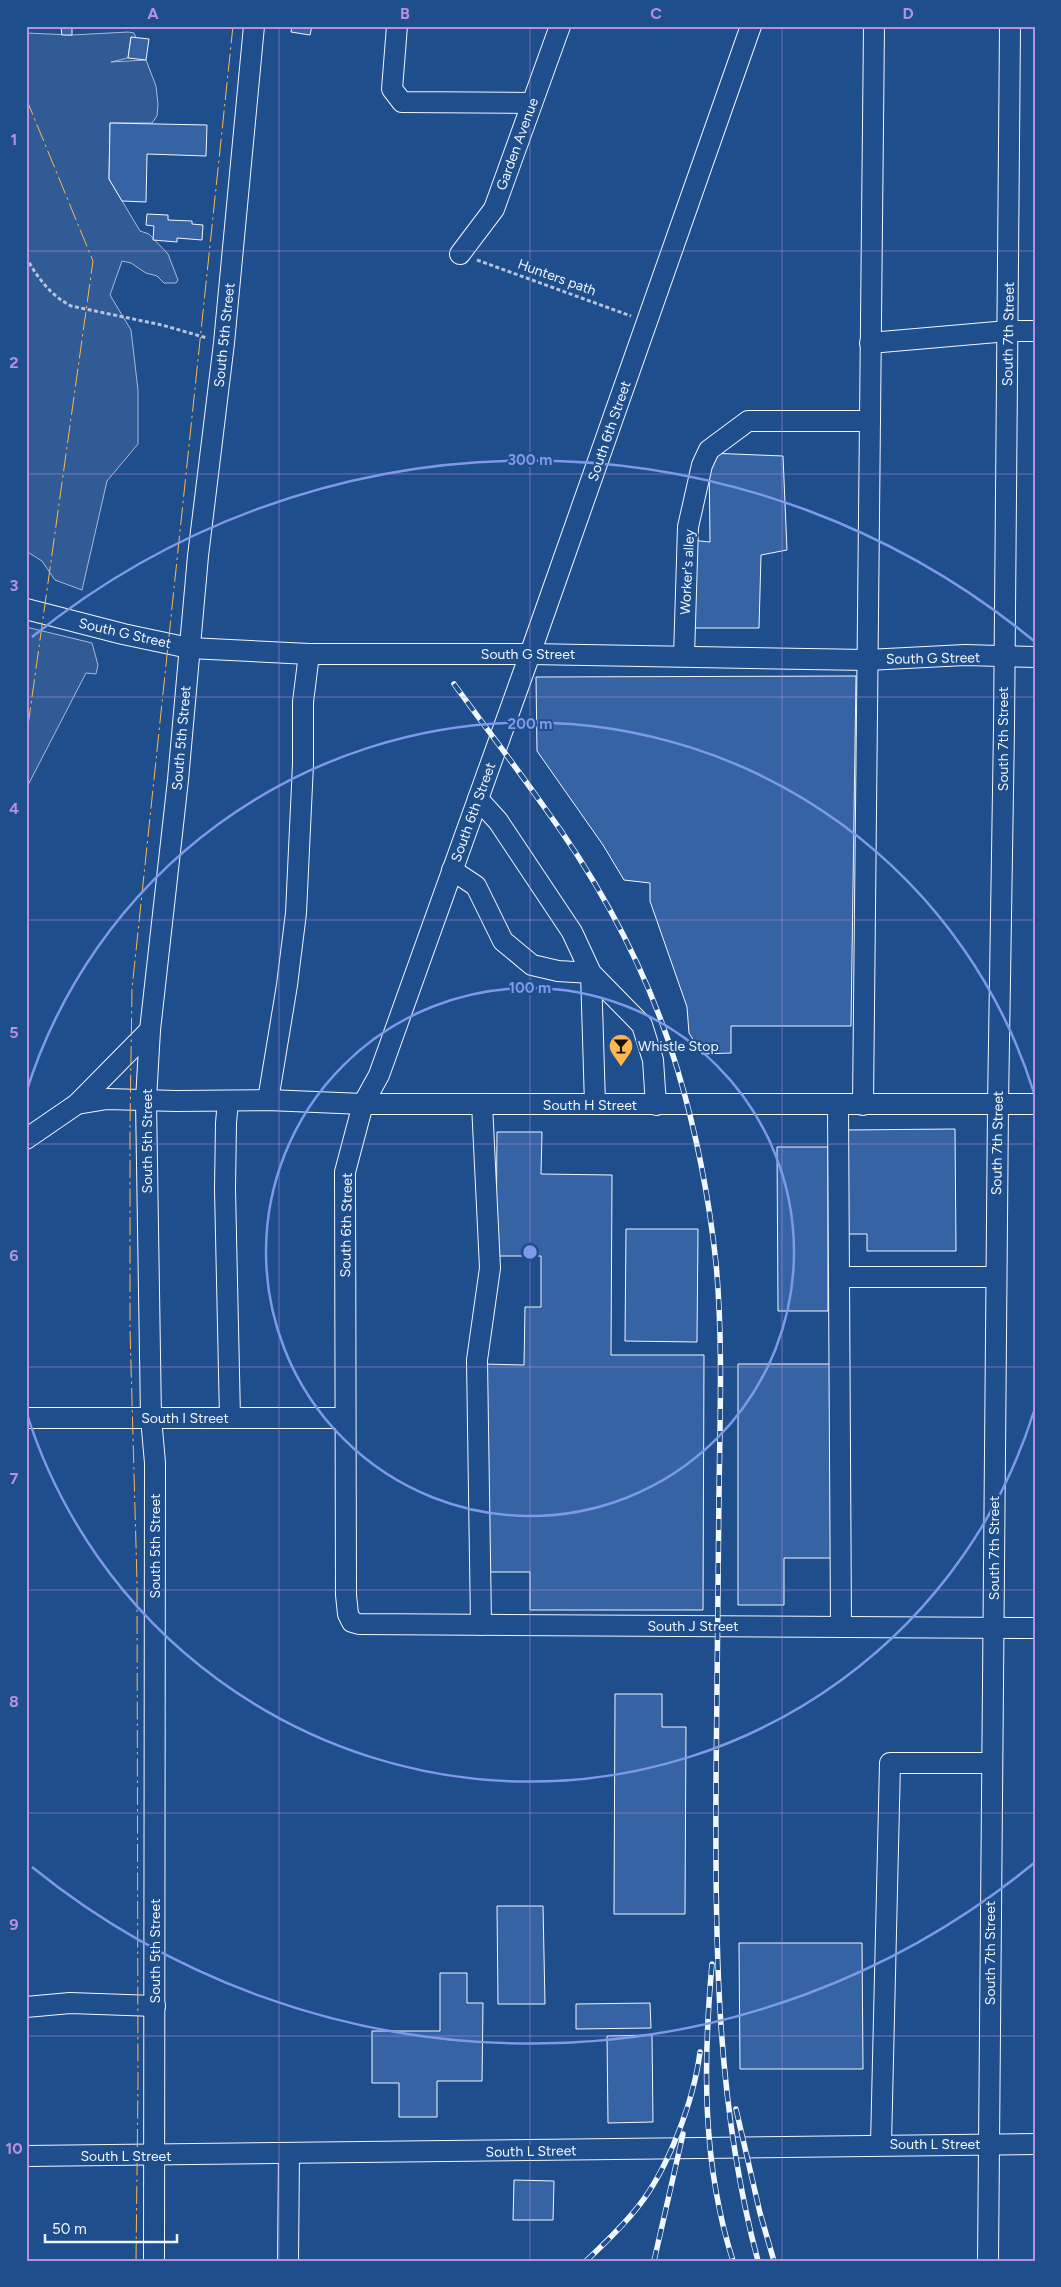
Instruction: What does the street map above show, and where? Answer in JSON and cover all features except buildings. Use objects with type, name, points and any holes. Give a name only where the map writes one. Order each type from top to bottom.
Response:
[{"type":"street","name":"South 5th Street","points":[[154,2261],[155,1463],[151,1418],[146,1100],[150,1030],[178,780],[189,648],[224,342],[254,26]]},
{"type":"street","points":[[397,26],[392,89],[402,102],[532,103]]},
{"type":"street","name":"Garden Avenue","points":[[460,254],[494,208],[560,26]]},
{"type":"street","name":"South 6th Street","points":[[352,1622],[348,1614],[346,1595],[345,1172],[363,1104],[379,1075],[530,654],[751,26]]},
{"type":"street","points":[[863,1105],[874,26]]},
{"type":"street","name":"South 7th Street","points":[[988,2261],[996,1278],[1010,26]]},
{"type":"street","points":[[870,343],[1008,331],[1035,331]]},
{"type":"street","name":"Worker's alley","points":[[684,656],[688,527],[702,465],[709,450],[748,421],[870,421]]},
{"type":"street","name":"South G Street","points":[[26,609],[123,634],[189,648],[309,654],[530,654],[867,660],[965,656],[1035,657]]},
{"type":"street","points":[[268,1100],[288,985],[296,913],[303,764],[303,702],[309,654]]},
{"type":"street","points":[[478,799],[498,821],[572,932],[591,973],[642,1025],[653,1060],[656,1105]]},
{"type":"street","points":[[452,870],[476,886],[503,940],[532,965],[558,971],[591,973]]},
{"type":"street","points":[[591,973],[595,1104]]},
{"type":"street","points":[[26,1139],[77,1104],[150,1030]]},
{"type":"street","name":"South H Street","points":[[77,1104],[107,1099],[268,1100],[363,1104],[1035,1104]]},
{"type":"street","points":[[228,1101],[225,1189],[230,1418]]},
{"type":"street","points":[[481,1625],[478,1360],[490,1268],[482,1104]]},
{"type":"street","points":[[838,1105],[841,1627]]},
{"type":"street","points":[[839,1277],[996,1278]]},
{"type":"street","name":"South I Street","points":[[26,1418],[345,1418]]},
{"type":"street","name":"South J Street","points":[[352,1622],[359,1624],[1035,1628]]},
{"type":"street","points":[[881,2144],[890,1763],[992,1763]]},
{"type":"street","points":[[26,2007],[70,2003],[155,2006]]},
{"type":"street","name":"South L Street","points":[[26,2156],[155,2156],[881,2144],[1035,2144]]},
{"type":"street","points":[[288,2261],[289,2154]]},
{"type":"path","name":"Hunters path","points":[[460,254],[647,321]]},
{"type":"path","points":[[26,257],[42,283],[52,294],[71,306],[162,325],[224,342]]},
{"type":"shaded area","points":[[26,33],[72,35],[134,33],[136,38],[131,37],[128,58],[111,62],[146,60],[156,86],[157,116],[152,123],[110,123],[109,179],[140,231],[149,234],[168,254],[178,280],[176,283],[164,283],[157,276],[146,273],[131,263],[122,261],[110,295],[131,330],[138,390],[138,444],[107,481],[82,590],[55,580],[42,561],[26,551]]},
{"type":"shaded area","points":[[26,627],[92,643],[98,665],[96,674],[86,673],[26,789]]},
{"type":"railway","points":[[454,684],[563,834],[584,865],[621,930],[666,1033],[684,1092],[701,1164],[716,1263],[720,1349],[716,1904],[721,2024],[726,2084],[734,2143],[744,2202],[758,2261]]},
{"type":"railway","points":[[712,1964],[707,2039],[710,2151],[715,2188],[733,2261]]},
{"type":"railway","points":[[586,2261],[631,2215],[659,2174],[669,2155],[686,2112],[700,2052]]},
{"type":"railway","points":[[736,2109],[760,2213],[774,2261]]},
{"type":"railway","points":[[654,2261],[683,2134]]},
{"type":"power","points":[[136,2261],[138,2084],[137,1581],[130,1329],[132,989],[233,26]]},
{"type":"power","points":[[26,98],[93,261],[26,740]]},
{"type":"place","name":"Whistle Stop","points":[[621,1067]]}]
